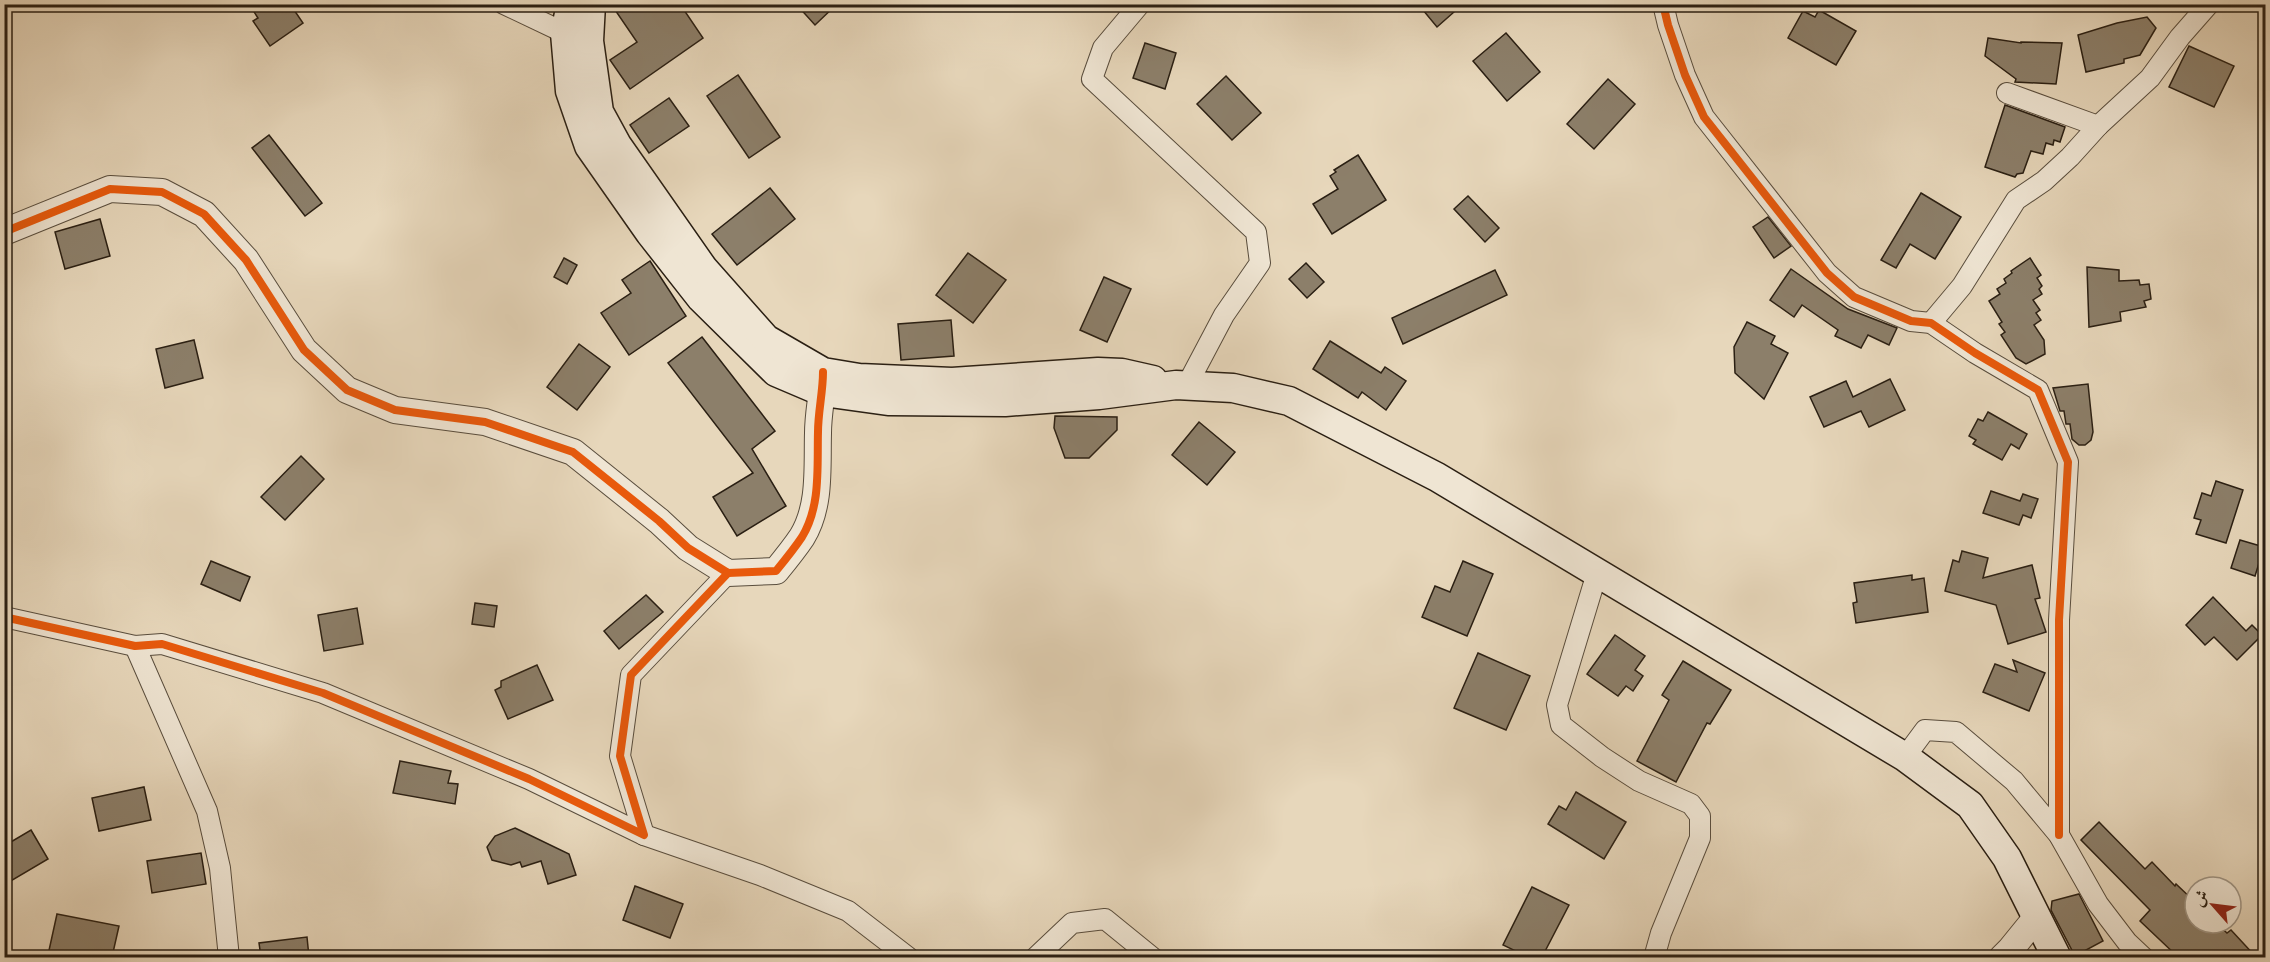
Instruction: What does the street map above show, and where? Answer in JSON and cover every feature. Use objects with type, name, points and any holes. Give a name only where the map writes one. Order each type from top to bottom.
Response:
[{"type":"main road","points":[[571,4],[565,33],[570,91],[589,146],[650,233],[701,298],[776,372],[823,382],[888,401],[1005,402],[1181,385],[1233,388],[1289,400],[1437,477],[1905,757],[1970,805],[2007,858],[2057,957]]},
{"type":"main road","points":[[591,4],[589,41],[599,112],[617,145],[703,268],[730,300],[765,339],[823,382]]},
{"type":"street","points":[[504,4],[565,33]]},
{"type":"street","points":[[1140,4],[1103,48],[1092,80],[1256,232],[1260,263],[1224,315],[1181,385]]},
{"type":"street","points":[[1663,4],[1682,65],[1704,117],[1827,273],[1854,297],[1911,321],[1932,323],[1975,353],[2038,390],[2068,462],[2059,620],[2059,835]]},
{"type":"street","points":[[1932,323],[1962,286],[2016,200],[2052,173],[2150,78],[2180,37],[2209,4]]},
{"type":"street","points":[[2007,93],[2098,126]]},
{"type":"street","points":[[4,232],[110,189],[162,192],[204,214],[246,260],[304,350],[347,390],[395,410],[485,422],[573,452],[659,521],[688,548],[728,573],[776,571],[803,536],[813,508],[818,481],[818,430],[823,382]]},
{"type":"street","points":[[644,835],[620,756],[632,675],[728,573]]},
{"type":"street","points":[[1597,573],[1557,705],[1561,725],[1602,757],[1638,780],[1691,804],[1700,816],[1700,838],[1661,933],[1654,957]]},
{"type":"street","points":[[4,617],[135,646],[162,644],[323,693],[530,779],[644,835],[760,875],[848,911],[909,957]]},
{"type":"street","points":[[135,646],[207,811],[220,868],[229,957]]},
{"type":"street","points":[[1905,757],[1925,730],[1956,732],[2014,781],[2059,835],[2098,904],[2127,942],[2144,957]]},
{"type":"street","points":[[2002,957],[2010,951],[2036,918]]},
{"type":"street","points":[[1035,957],[1072,923],[1105,919],[1153,957]]},
{"type":"building","points":[[249,4],[290,4],[303,23],[270,46],[253,21],[258,18]]},
{"type":"building","points":[[611,4],[680,4],[703,38],[630,89],[610,60],[637,42]]},
{"type":"building","points":[[796,4],[837,4],[815,25]]},
{"type":"building","points":[[1418,4],[1463,4],[1437,27]]},
{"type":"building","points":[[1819,10],[1856,31],[1836,65],[1788,38],[1803,11],[1815,17]]},
{"type":"building","points":[[2147,17],[2156,28],[2140,55],[2124,59],[2124,63],[2086,72],[2078,35]]},
{"type":"building","points":[[1506,33],[1540,72],[1507,101],[1473,61]]},
{"type":"building","points":[[1988,38],[2021,43],[2062,43],[2056,84],[2015,82],[2016,79],[1985,56]]},
{"type":"building","points":[[1145,43],[1176,53],[1165,89],[1133,78]]},
{"type":"building","points":[[2189,46],[2234,66],[2214,107],[2169,87]]},
{"type":"building","points":[[738,75],[780,137],[749,158],[707,96]]},
{"type":"building","points":[[1226,76],[1261,113],[1232,140],[1197,104]]},
{"type":"building","points":[[1608,79],[1635,104],[1594,149],[1567,124]]},
{"type":"building","points":[[669,98],[689,126],[649,153],[630,125]]},
{"type":"building","points":[[2005,105],[2065,127],[2060,142],[2054,140],[2053,145],[2046,143],[2043,154],[2031,151],[2023,173],[2015,177],[1985,167]]},
{"type":"building","points":[[269,135],[322,203],[305,216],[252,148]]},
{"type":"building","points":[[1358,155],[1386,200],[1332,234],[1313,204],[1338,189],[1330,176],[1336,172],[1334,170]]},
{"type":"building","points":[[770,188],[795,219],[737,265],[712,234]]},
{"type":"building","points":[[1921,193],[1961,217],[1935,259],[1910,244],[1896,268],[1881,260]]},
{"type":"building","points":[[1468,196],[1499,228],[1485,242],[1454,209]]},
{"type":"building","points":[[1768,217],[1791,246],[1774,258],[1753,227]]},
{"type":"building","points":[[100,219],[110,256],[65,269],[55,232]]},
{"type":"building","points":[[968,253],[1006,280],[973,323],[936,295]]},
{"type":"building","points":[[564,258],[577,265],[567,284],[554,277]]},
{"type":"building","points":[[2030,258],[2041,275],[2037,278],[2042,286],[2039,289],[2042,294],[2033,300],[2040,310],[2036,313],[2041,320],[2034,325],[2044,340],[2045,354],[2026,364],[2016,358],[2001,335],[2005,332],[1999,324],[2002,322],[1989,301],[2000,294],[1997,289],[2006,283],[2004,279],[2012,273],[2011,271]]},
{"type":"building","points":[[650,261],[686,316],[629,355],[601,313],[631,293],[622,280]]},
{"type":"building","points":[[1306,263],[1324,282],[1307,298],[1289,279]]},
{"type":"building","points":[[2087,267],[2119,270],[2119,281],[2139,280],[2140,285],[2149,284],[2151,299],[2144,301],[2146,307],[2120,312],[2121,321],[2089,327]]},
{"type":"building","points":[[1791,269],[1848,309],[1897,328],[1889,345],[1868,335],[1861,348],[1835,336],[1838,330],[1802,305],[1794,317],[1770,300]]},
{"type":"building","points":[[1495,270],[1507,295],[1403,344],[1392,318]]},
{"type":"building","points":[[1104,277],[1131,289],[1107,342],[1080,330]]},
{"type":"building","points":[[951,320],[954,356],[901,360],[898,324]]},
{"type":"building","points":[[1747,322],[1775,336],[1771,344],[1788,353],[1764,399],[1735,373],[1734,347]]},
{"type":"building","points":[[702,337],[775,431],[752,449],[786,506],[737,536],[713,497],[753,473],[668,363]]},
{"type":"building","points":[[194,340],[203,378],[165,388],[156,349]]},
{"type":"building","points":[[1330,341],[1381,373],[1385,367],[1406,381],[1386,410],[1362,392],[1358,398],[1313,369]]},
{"type":"building","points":[[579,344],[610,367],[577,410],[547,387]]},
{"type":"building","points":[[1890,379],[1905,410],[1869,427],[1861,411],[1824,427],[1810,397],[1846,381],[1853,397]]},
{"type":"building","points":[[2088,384],[2093,432],[2091,440],[2085,445],[2079,445],[2072,439],[2070,424],[2066,424],[2064,411],[2060,411],[2053,388]]},
{"type":"building","points":[[1988,412],[2027,434],[2019,449],[2011,444],[2002,460],[1973,444],[1976,440],[1969,436],[1978,419],[1983,421]]},
{"type":"building","points":[[1055,416],[1117,417],[1117,430],[1089,458],[1065,458],[1054,428]]},
{"type":"building","points":[[1199,422],[1235,452],[1207,485],[1172,455]]},
{"type":"building","points":[[301,456],[324,479],[285,520],[261,497]]},
{"type":"building","points":[[2216,481],[2243,490],[2226,543],[2196,534],[2201,520],[2194,518],[2202,493],[2211,496]]},
{"type":"building","points":[[1991,491],[2020,501],[2023,494],[2038,499],[2031,518],[2023,515],[2019,525],[1983,513]]},
{"type":"building","points":[[2240,540],[2264,547],[2255,576],[2231,568]]},
{"type":"building","points":[[1962,551],[1988,558],[1983,578],[2032,565],[2040,598],[2035,599],[2046,632],[2008,644],[1996,605],[1945,591],[1953,560],[1959,562]]},
{"type":"building","points":[[211,561],[250,577],[240,601],[201,584]]},
{"type":"building","points":[[1463,561],[1493,574],[1467,636],[1422,617],[1435,586],[1450,592]]},
{"type":"building","points":[[1912,575],[1912,580],[1924,578],[1928,612],[1856,623],[1853,603],[1857,602],[1854,583]]},
{"type":"building","points":[[646,595],[663,612],[619,649],[604,631]]},
{"type":"building","points":[[2213,597],[2246,631],[2252,625],[2262,635],[2237,660],[2214,637],[2205,645],[2186,625]]},
{"type":"building","points":[[475,603],[497,606],[494,627],[472,624]]},
{"type":"building","points":[[357,608],[363,644],[324,651],[318,615]]},
{"type":"building","points":[[1615,635],[1645,656],[1635,670],[1643,676],[1633,691],[1626,686],[1618,696],[1587,674]]},
{"type":"building","points":[[1478,653],[1530,676],[1506,730],[1454,708]]},
{"type":"building","points":[[2013,660],[2045,673],[2029,711],[1983,692],[1995,664],[2017,672]]},
{"type":"building","points":[[1683,661],[1731,690],[1710,724],[1707,723],[1676,782],[1637,761],[1669,700],[1662,695]]},
{"type":"building","points":[[537,665],[553,700],[508,719],[495,690],[501,687],[501,681]]},
{"type":"building","points":[[400,761],[451,771],[448,783],[458,784],[455,804],[393,793]]},
{"type":"building","points":[[144,787],[151,820],[99,831],[92,798]]},
{"type":"building","points":[[1576,792],[1626,822],[1604,859],[1548,824],[1559,806],[1566,810]]},
{"type":"building","points":[[2099,822],[2145,869],[2152,862],[2175,886],[2176,884],[2183,891],[2183,935],[2236,935],[2256,957],[2178,957],[2140,921],[2150,910],[2081,840]]},
{"type":"building","points":[[515,828],[569,854],[576,875],[548,884],[541,861],[522,867],[520,862],[511,865],[492,860],[487,847],[495,836]]},
{"type":"building","points":[[31,830],[48,859],[4,885],[4,846]]},
{"type":"building","points":[[201,853],[206,884],[152,893],[147,861]]},
{"type":"building","points":[[635,886],[683,904],[670,938],[623,920]]},
{"type":"building","points":[[1532,887],[1569,905],[1542,957],[1528,957],[1503,945]]},
{"type":"building","points":[[2079,894],[2103,941],[2075,956],[2051,910],[2052,901]]},
{"type":"building","points":[[57,914],[119,926],[112,957],[48,955]]},
{"type":"building","points":[[307,937],[309,957],[261,957],[259,943]]},
{"type":"cycle path","points":[[1663,4],[1685,75],[1704,117],[1827,273],[1854,297],[1911,321],[1931,323],[1975,353],[2038,390],[2068,462],[2059,620],[2059,835]]},
{"type":"cycle path","points":[[4,232],[110,189],[162,192],[204,214],[246,260],[304,350],[347,390],[395,410],[485,422],[573,452],[659,521],[688,548],[728,573],[776,571],[802,537],[808,525],[817,486],[818,424],[823,372]]},
{"type":"cycle path","points":[[4,617],[135,646],[162,644],[323,693],[529,779],[644,835],[620,756],[631,675],[728,573]]}]
